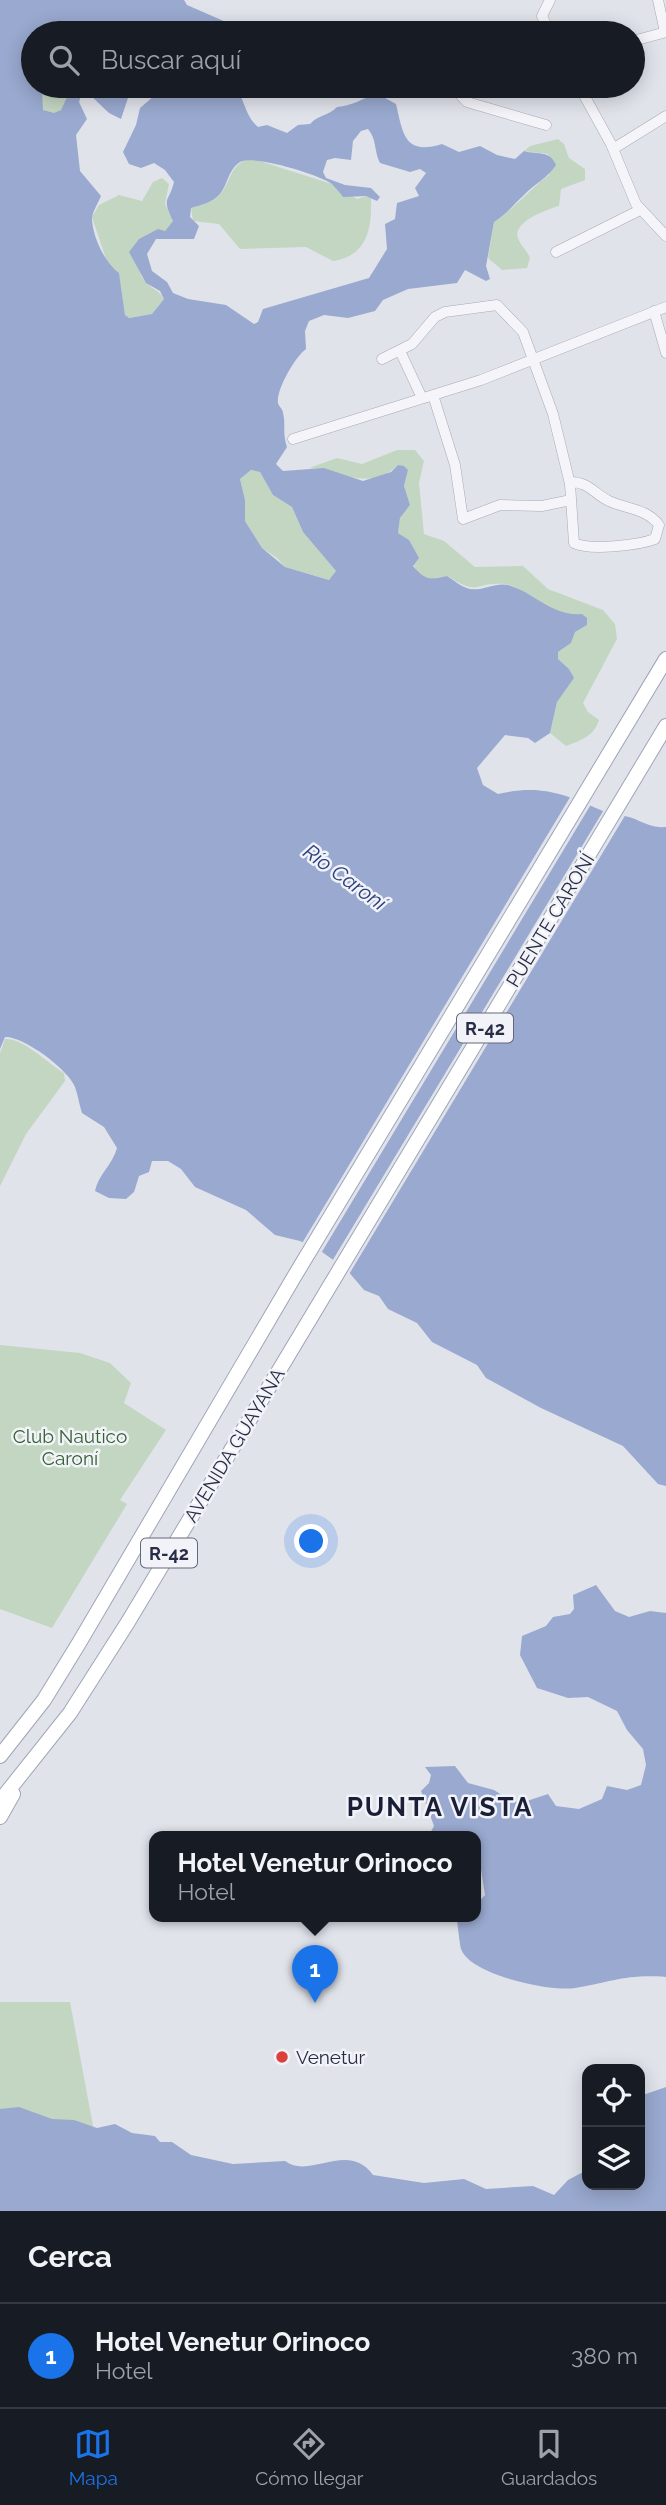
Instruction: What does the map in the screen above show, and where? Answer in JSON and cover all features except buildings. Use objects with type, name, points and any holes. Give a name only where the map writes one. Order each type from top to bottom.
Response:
[{"type":"main road","name":"PUENTE CARONÍ","points":[[294,1277],[666,659]]},
{"type":"main road","name":"PUENTE CARONÍ","points":[[324,1296],[666,726]]},
{"type":"main road","name":"AVENIDA GUAYANA","points":[[0,1756],[44,1700],[294,1277]]},
{"type":"main road","name":"AVENIDA GUAYANA","points":[[0,1801],[70,1713],[128,1622],[324,1296]]},
{"type":"main road","points":[[0,1817],[25,1772]]},
{"type":"street","points":[[544,21],[542,16],[550,0]]},
{"type":"street","points":[[645,38],[666,32],[658,0]]},
{"type":"street","points":[[463,98],[467,102],[546,125]]},
{"type":"street","points":[[585,98],[613,149],[640,210],[666,236]]},
{"type":"street","points":[[613,149],[666,116]]},
{"type":"street","points":[[556,252],[640,210]]},
{"type":"street","points":[[382,359],[417,340],[435,317],[461,308],[497,305],[523,332],[553,414],[570,482],[573,540],[582,546],[629,545],[652,541],[659,530],[659,525],[650,516],[611,502],[587,484],[570,482]]},
{"type":"street","points":[[293,439],[433,395],[666,307]]},
{"type":"street","points":[[654,311],[666,353]]},
{"type":"street","points":[[400,351],[422,398]]},
{"type":"street","points":[[433,395],[455,465],[463,519],[500,505],[542,506],[571,499]]},
{"type":"green space","points":[[42,98],[66,98],[61,110],[54,114],[43,110]]},
{"type":"green space","points":[[558,139],[564,144],[569,158],[585,169],[585,180],[561,189],[559,206],[532,217],[520,227],[518,238],[530,258],[527,268],[502,270],[488,258],[494,222],[549,175],[548,154],[524,151],[530,146]]},
{"type":"green space","points":[[250,158],[332,184],[357,199],[366,196],[371,198],[369,230],[361,247],[345,258],[333,261],[306,247],[240,249],[219,224],[193,221],[191,208],[219,195],[235,168]]},
{"type":"green space","points":[[162,178],[169,184],[165,204],[173,221],[165,231],[139,239],[137,257],[143,278],[164,299],[152,314],[128,318],[125,315],[119,273],[108,265],[92,217],[99,205],[119,195],[142,201],[153,182]]},
{"type":"green space","points":[[397,450],[415,450],[424,461],[419,483],[424,534],[444,541],[475,567],[523,566],[548,589],[603,610],[615,624],[617,639],[583,703],[588,712],[599,720],[587,737],[566,746],[550,733],[557,702],[573,678],[569,669],[558,659],[558,652],[571,643],[575,632],[587,625],[542,605],[510,585],[472,587],[447,576],[421,576],[414,566],[409,540],[398,533],[400,518],[410,505],[404,486],[408,470],[398,465],[387,473],[366,479],[309,468],[337,458],[362,464]]},
{"type":"green space","points":[[251,470],[260,472],[273,495],[292,507],[303,532],[336,571],[330,580],[285,567],[262,548],[245,521],[245,500],[240,479]]},
{"type":"green space","points":[[5,1039],[20,1042],[35,1052],[64,1073],[65,1081],[26,1134],[0,1186],[0,1053]]},
{"type":"green space","name":"Club Nautico Caroní","points":[[0,1345],[80,1353],[110,1363],[131,1383],[124,1403],[166,1430],[120,1500],[127,1504],[52,1628],[0,1609]]},
{"type":"green space","points":[[0,2002],[70,2002],[96,2142],[0,2132]]},
{"type":"water","name":"Río Caroní","points":[[0,0],[184,0],[187,5],[224,21],[21,21],[21,98],[42,98],[43,110],[54,113],[61,110],[66,98],[80,98],[79,102],[87,119],[76,135],[80,171],[101,196],[92,218],[94,233],[104,256],[119,273],[125,315],[129,318],[152,314],[164,299],[160,291],[146,283],[129,252],[139,239],[158,229],[165,231],[173,221],[167,200],[174,182],[165,170],[154,163],[141,168],[129,164],[123,152],[136,125],[140,108],[152,98],[241,98],[250,118],[258,127],[267,125],[287,133],[298,125],[310,124],[337,107],[367,98],[385,98],[396,104],[407,139],[420,147],[442,144],[459,152],[480,146],[497,155],[515,159],[524,151],[547,155],[556,165],[494,222],[486,266],[490,279],[486,281],[465,270],[457,283],[408,289],[383,300],[375,311],[348,318],[324,315],[309,321],[305,331],[306,349],[287,374],[278,397],[283,412],[287,447],[276,464],[283,471],[324,468],[363,481],[391,472],[398,465],[404,466],[408,470],[404,486],[410,505],[400,518],[398,533],[409,540],[419,558],[413,566],[421,574],[431,578],[447,576],[470,589],[508,585],[561,612],[582,614],[587,618],[587,625],[575,632],[571,643],[558,652],[558,659],[574,678],[557,702],[550,733],[535,743],[528,738],[505,735],[477,768],[483,785],[498,794],[528,790],[552,792],[646,824],[666,827],[666,1486],[658,1484],[623,1446],[541,1408],[486,1378],[477,1365],[432,1342],[417,1323],[388,1309],[379,1296],[364,1290],[347,1270],[318,1249],[275,1235],[246,1210],[195,1187],[181,1169],[168,1161],[152,1161],[149,1172],[139,1176],[134,1192],[126,1199],[109,1198],[95,1191],[117,1148],[104,1127],[82,1113],[76,1090],[64,1071],[23,1042],[5,1037],[0,1049]],"holes":[[[368,129],[380,163],[410,172],[420,169],[426,173],[415,188],[419,196],[397,203],[395,219],[385,224],[387,249],[369,278],[263,309],[258,322],[254,324],[226,305],[188,299],[173,293],[167,282],[152,271],[147,254],[156,239],[194,239],[199,226],[190,217],[191,208],[217,197],[240,162],[258,161],[301,171],[332,184],[343,197],[366,196],[377,201],[380,197],[371,188],[345,185],[326,178],[323,172],[327,160],[351,160],[353,141],[361,131]],[[251,470],[260,472],[273,495],[292,507],[303,532],[336,571],[329,580],[285,567],[262,548],[245,521],[245,500],[240,479]]]},
{"type":"water","points":[[93,98],[128,98],[121,119],[109,113]]},
{"type":"water","points":[[596,1585],[615,1611],[629,1617],[650,1611],[666,1613],[666,1977],[629,1978],[564,1989],[512,1980],[479,1967],[467,1958],[461,1949],[458,1922],[481,1922],[481,1899],[485,1895],[481,1869],[481,1831],[431,1831],[434,1826],[421,1791],[429,1783],[431,1775],[425,1767],[455,1766],[468,1783],[494,1790],[511,1801],[524,1802],[548,1794],[556,1806],[579,1809],[602,1799],[607,1786],[627,1790],[641,1785],[646,1765],[643,1749],[627,1730],[617,1711],[588,1697],[568,1698],[537,1688],[520,1655],[522,1636],[546,1626],[553,1617],[570,1614],[574,1609],[573,1595]]},
{"type":"water","points":[[666,2087],[666,2211],[0,2211],[0,2109],[19,2107],[52,2119],[74,2120],[97,2128],[115,2124],[132,2133],[155,2136],[160,2142],[172,2142],[191,2155],[233,2164],[285,2161],[295,2166],[306,2166],[341,2160],[352,2161],[363,2165],[373,2175],[424,2183],[464,2179],[486,2189],[533,2186],[554,2195],[568,2180],[582,2173],[582,2190],[645,2190],[645,2094]]},
{"type":"pier","points":[[572,794],[593,801],[320,1255],[301,1245]]},
{"type":"pier","points":[[605,808],[626,814],[348,1276],[331,1263]]},
{"type":"place","name":"Hotel Venetur Orinoco","points":[[315,2003]]},
{"type":"place","name":"Venetur","points":[[282,2057]]},
{"type":"district","name":"PUNTA VISTA","points":[[440,1807]]}]
